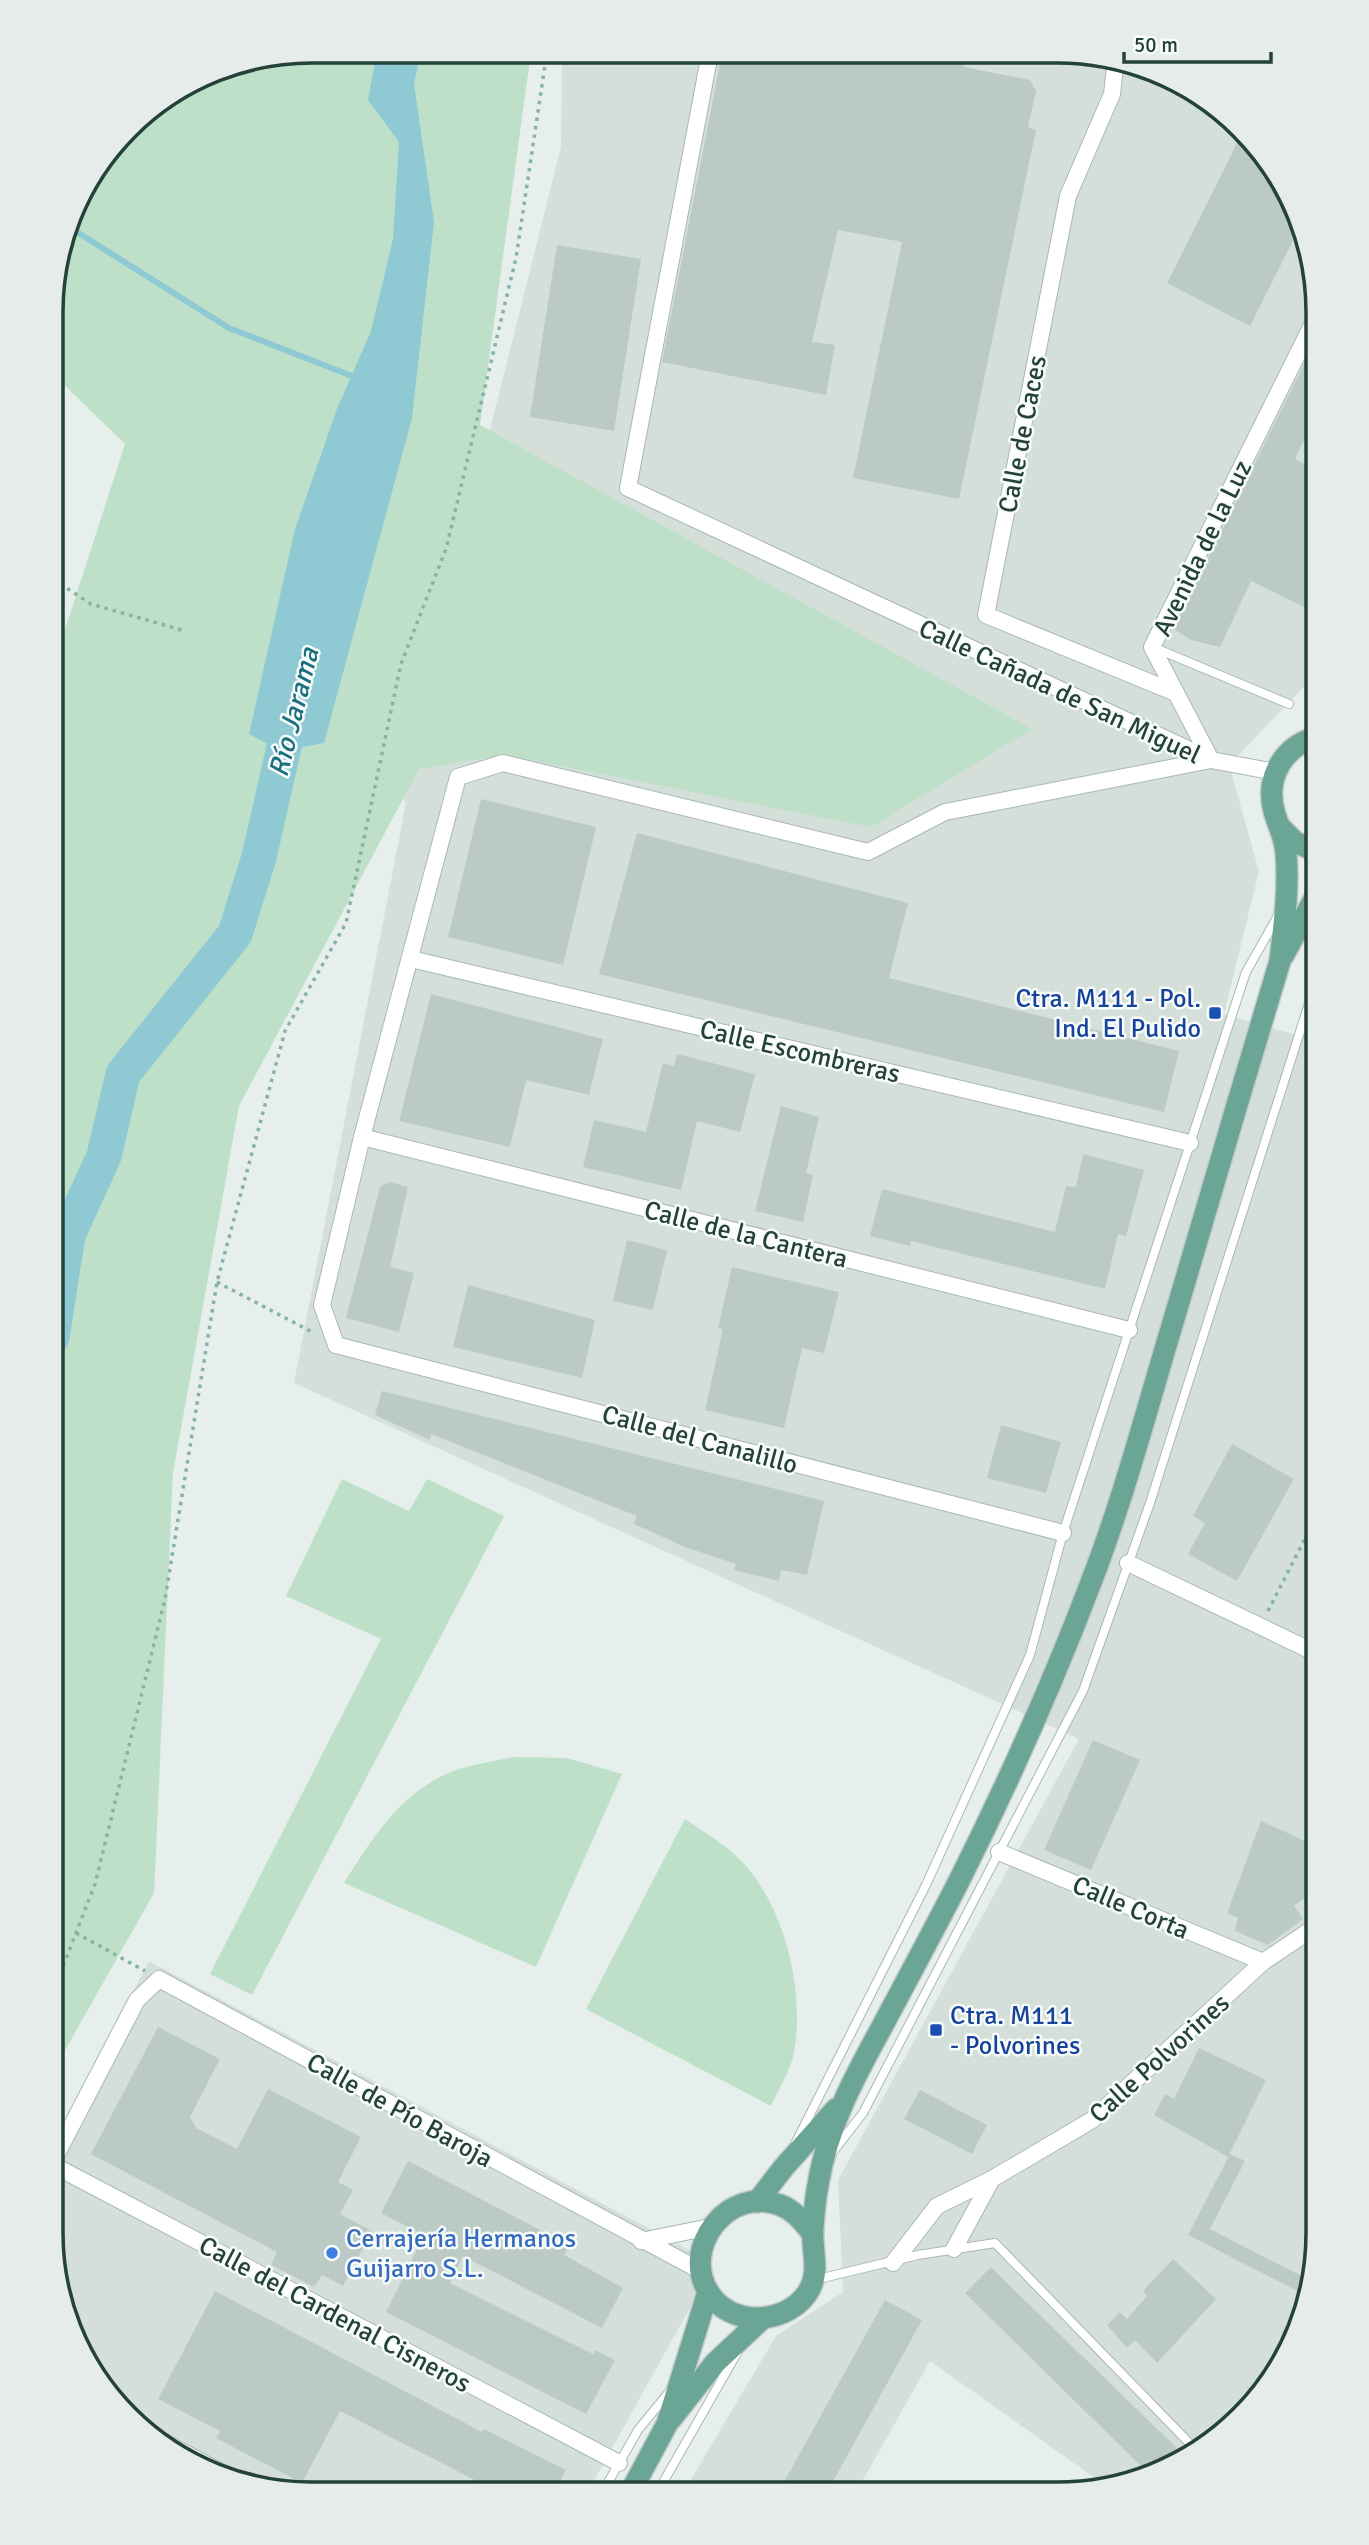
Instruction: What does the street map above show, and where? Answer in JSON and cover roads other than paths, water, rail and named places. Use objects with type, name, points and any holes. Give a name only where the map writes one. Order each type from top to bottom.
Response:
[{"type":"main road","points":[[1306,741],[1283,758],[1275,772],[1272,794],[1275,813],[1283,829],[1295,842],[1306,847]]},
{"type":"main road","points":[[667,2424],[690,2399],[715,2364],[756,2325],[797,2305],[814,2280],[816,2257],[812,2233],[822,2167],[842,2102],[960,1878],[1013,1769],[1092,1582],[1131,1464],[1280,961],[1287,899],[1283,829]]},
{"type":"main road","points":[[1280,961],[1306,913]]},
{"type":"main road","points":[[757,2202],[783,2166],[842,2102]]},
{"type":"main road","points":[[756,2325],[723,2308],[708,2292],[699,2270],[703,2243],[710,2227],[733,2208],[757,2202],[778,2204],[799,2218],[812,2233]]},
{"type":"main road","points":[[636,2482],[667,2424],[708,2292]]},
{"type":"street","name":"Calle Cañada de San Miguel","points":[[708,63],[628,488],[1211,760]]},
{"type":"street","name":"Calle de Caces","points":[[1115,70],[1112,94],[1068,196],[986,615],[1176,693]]},
{"type":"street","name":"Avenida de la Luz","points":[[1211,760],[1152,647],[1306,337]]},
{"type":"street","name":"Calle Cañada de San Miguel","points":[[411,959],[458,777],[503,763],[868,852],[945,812],[1211,760]]},
{"type":"street","points":[[1211,760],[1275,772]]},
{"type":"street","points":[[362,1137],[411,959]]},
{"type":"street","name":"Calle Escombreras","points":[[411,959],[1190,1143]]},
{"type":"street","name":"Calle de la Cantera","points":[[362,1137],[1129,1330]]},
{"type":"street","name":"Calle del Canalillo","points":[[362,1137],[322,1305],[336,1345],[1063,1533]]},
{"type":"street","points":[[1128,1563],[1306,1648]]},
{"type":"street","name":"Calle Corta","points":[[999,1852],[1264,1962]]},
{"type":"street","name":"Calle Polvorines","points":[[893,2263],[937,2206],[992,2179],[1092,2120],[1264,1962],[1306,1933]]},
{"type":"street","name":"Calle de Pío Baroja","points":[[63,2141],[137,2000],[159,1979],[640,2241],[699,2270]]},
{"type":"street","name":"Calle del Cardenal Cisneros","points":[[63,2170],[619,2463]]},
{"type":"street","points":[[954,2249],[992,2179]]},
{"type":"street","points":[[640,2241],[710,2227]]},
{"type":"lane","points":[[1152,647],[1289,704]]},
{"type":"lane","points":[[783,2166],[926,1885],[1030,1655],[1063,1533],[1246,972],[1287,899]]},
{"type":"lane","points":[[822,2167],[863,2113],[1083,1691],[1128,1563],[1306,1019]]},
{"type":"lane","points":[[814,2280],[954,2249],[995,2243],[1190,2444]]},
{"type":"lane","points":[[663,2482],[756,2325]]},
{"type":"lane","points":[[608,2482],[638,2430],[681,2378]]},
{"type":"water","points":[[375,64],[418,64],[414,84],[434,222],[412,418],[324,743],[281,751],[249,734],[295,529],[337,409],[371,331],[393,239],[399,142],[368,100]]},
{"type":"waterway","points":[[76,232],[229,328],[357,378]]},
{"type":"waterway","name":"Río Jarama","points":[[63,1267],[68,1235],[104,1156],[123,1074],[235,934],[259,857],[294,703]]},
{"type":"place","name":"Ctra. M111 - Pol. Ind. El Pulido","points":[[1215,1013]]},
{"type":"place","name":"Ctra. M111 - Polvorines","points":[[936,2030]]},
{"type":"place","name":"Cerrajería Hermanos Guijarro S.L.","points":[[332,2253]]}]
